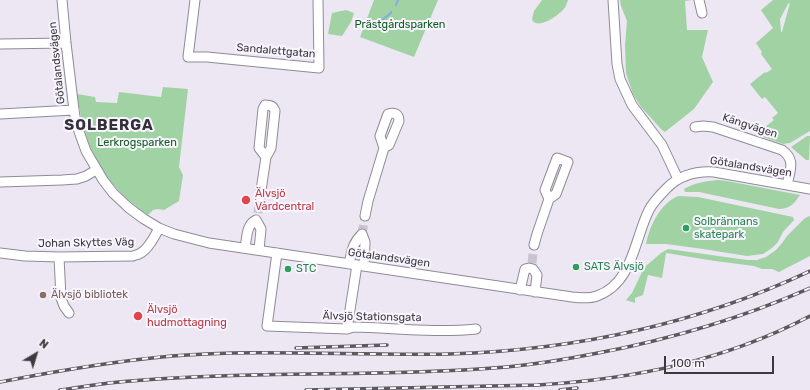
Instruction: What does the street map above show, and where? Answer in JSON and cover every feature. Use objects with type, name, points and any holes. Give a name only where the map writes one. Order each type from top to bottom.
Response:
[{"type":"street","name":"Götalandsvägen","points":[[62,0],[76,123],[86,152],[102,180],[113,193],[144,220],[174,234],[209,243],[520,290],[588,298],[596,297],[604,293],[613,287],[624,274],[649,210],[669,186],[678,179],[704,172],[810,189]]},
{"type":"street","name":"Sandalettgatan","points":[[195,0],[188,57],[207,57],[319,68],[318,0]]},
{"type":"street","points":[[613,0],[617,64],[620,79],[632,105],[662,145],[678,179]]},
{"type":"street","points":[[699,0],[702,13]]},
{"type":"street","points":[[0,44],[66,43]]},
{"type":"street","points":[[260,197],[266,157],[271,148],[275,112],[274,108],[270,105],[265,105],[263,109],[259,148],[266,157]]},
{"type":"street","points":[[0,114],[74,110]]},
{"type":"street","name":"Kängvägen","points":[[695,127],[713,127],[782,150],[790,158],[791,164],[787,185]]},
{"type":"street","points":[[365,216],[384,148]]},
{"type":"street","points":[[0,182],[77,179],[96,170]]},
{"type":"street","points":[[534,245],[549,199]]},
{"type":"street","points":[[246,248],[249,227],[257,217],[261,229],[259,250]]},
{"type":"street","name":"Johan Skyttes Väg","points":[[0,253],[25,256],[59,257],[133,256],[140,254],[144,250],[159,228]]},
{"type":"street","name":"Älvsjö Stationsgata","points":[[277,253],[267,326],[347,329],[354,327],[431,330],[476,329]]},
{"type":"street","name":"Johan Skyttes Väg","points":[[0,258],[25,256]]},
{"type":"street","points":[[59,257],[61,298],[69,313]]},
{"type":"street","points":[[347,329],[357,265]]},
{"type":"street","points":[[520,290],[525,269],[531,266],[538,275],[535,292]]},
{"type":"green space","name":"Prästgårdsparken","points":[[374,0],[438,0],[414,57],[360,37]]},
{"type":"green space","points":[[542,0],[568,0],[564,9],[557,15],[544,23],[536,23],[532,19],[534,11]]},
{"type":"green space","points":[[620,0],[692,0],[685,1],[687,30],[708,30],[702,57],[713,82],[694,109],[665,132],[641,107],[633,94],[626,73],[625,45],[627,21]]},
{"type":"green space","points":[[773,0],[810,0],[810,131],[790,143],[783,144],[763,137],[765,127],[774,120],[772,118],[778,113],[765,97],[762,99],[750,84],[765,72],[766,73],[772,69],[761,54],[762,52],[756,43],[773,28],[761,10]],"holes":[[[790,3],[782,32],[780,19]]]},
{"type":"green space","points":[[346,10],[354,13],[351,22],[342,36],[328,34],[332,13]]},
{"type":"green space","name":"Lerkrogsparken","points":[[163,87],[188,89],[179,167],[183,175],[179,201],[164,210],[153,210],[148,215],[132,203],[119,190],[107,177],[98,163],[85,132],[77,94],[95,97],[96,102],[117,103],[119,92],[161,97]]},
{"type":"green space","points":[[807,136],[810,136],[809,160],[806,160],[791,147]]},
{"type":"green space","points":[[718,180],[800,195],[791,205],[786,208],[779,209],[699,192],[685,192],[684,189],[692,185]]},
{"type":"green space","points":[[678,196],[698,197],[793,217],[794,220],[783,232],[778,242],[763,254],[747,256],[666,244],[646,244],[653,223],[661,210],[666,204]]},
{"type":"green space","points":[[810,216],[810,256],[779,272],[772,269],[762,269],[754,266],[666,253],[662,278],[648,275],[643,295],[635,298],[635,303],[626,300],[632,293],[646,266],[668,249],[747,260],[757,260],[766,257],[776,250],[787,236],[805,218]]},
{"type":"waterway","points":[[396,5],[398,0]]},
{"type":"waterway","points":[[377,24],[391,12]]},
{"type":"tunnel","points":[[258,213],[260,197]]},
{"type":"tunnel","points":[[362,234],[365,216]]},
{"type":"tunnel","points":[[532,263],[534,245]]},
{"type":"railway","points":[[0,382],[86,367],[172,356],[241,353],[449,354],[496,352],[542,347],[634,331],[678,320],[767,290],[810,271]]},
{"type":"railway","points":[[60,390],[109,383],[145,380],[236,375],[444,371],[530,364],[598,353],[679,334],[758,309],[810,288]]},
{"type":"railway","points":[[306,390],[538,385],[609,378],[678,365],[711,356],[778,332],[810,316]]},
{"type":"railway","points":[[296,348],[387,345]]},
{"type":"railway","points":[[560,390],[577,388]]},
{"type":"place","name":"Älvsjö Vårdcentral","points":[[246,200]]},
{"type":"place","name":"Solbrännans skatepark","points":[[686,228]]},
{"type":"place","name":"SATS Älvsjö","points":[[576,267]]},
{"type":"place","name":"STC","points":[[288,269]]},
{"type":"place","name":"Älvsjö bibliotek","points":[[43,295]]},
{"type":"place","name":"Älvsjö hudmottagning","points":[[138,316]]},
{"type":"district","name":"SOLBERGA","points":[[109,126]]}]
